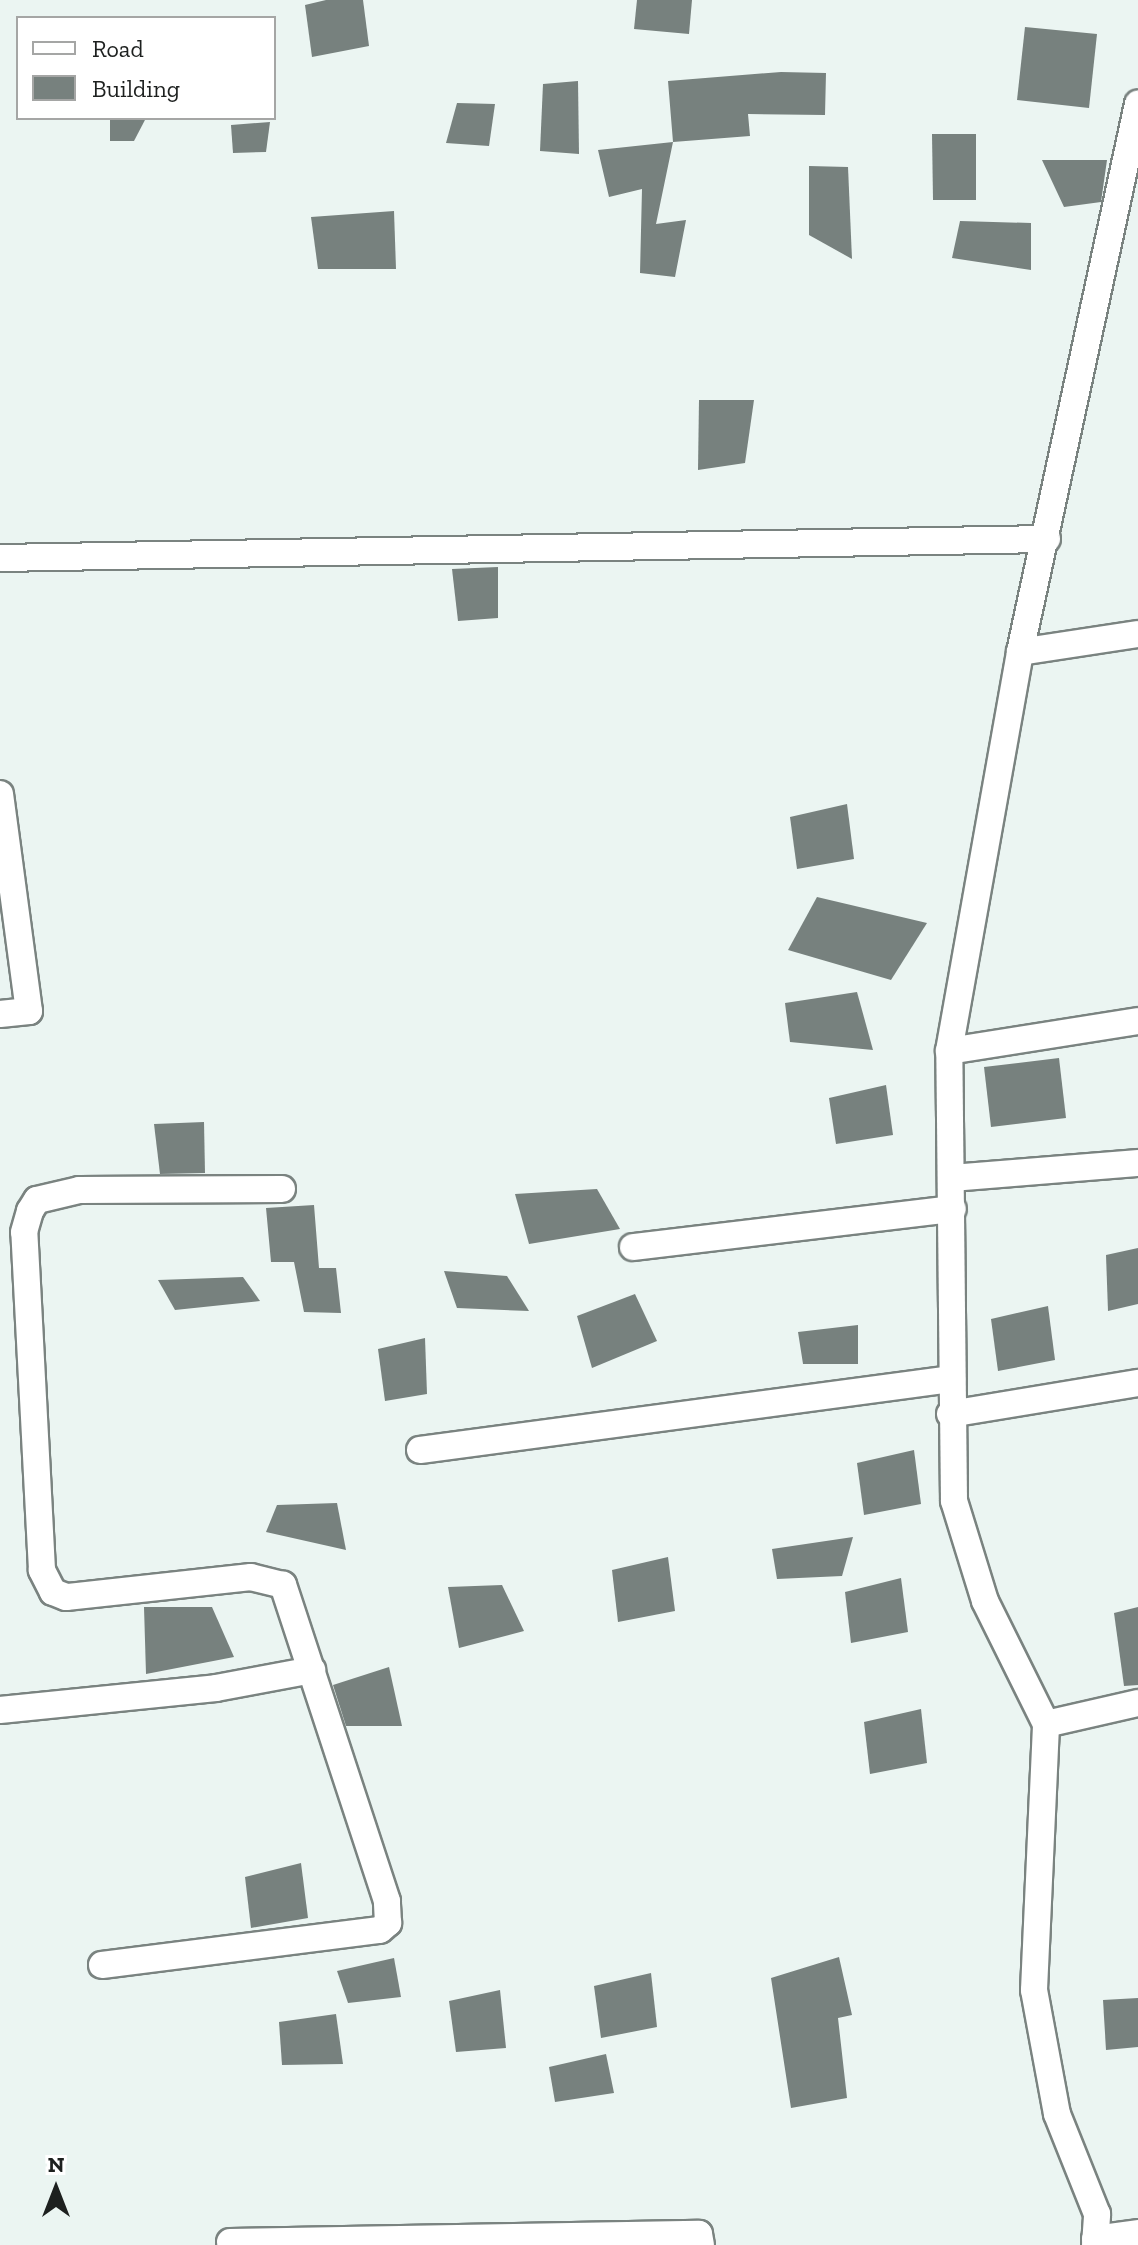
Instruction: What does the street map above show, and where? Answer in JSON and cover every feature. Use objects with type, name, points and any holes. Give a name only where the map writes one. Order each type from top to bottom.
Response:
[{"type":"street","points":[[1138,104],[1047,539],[1020,652],[949,1051],[953,1209],[950,1414],[954,1501],[985,1601],[1046,1724],[1034,1990],[1057,2114],[1097,2214],[1095,2242],[1138,2233]]},
{"type":"street","points":[[0,558],[1047,539]]},
{"type":"street","points":[[1020,652],[1138,634]]},
{"type":"street","points":[[0,794],[29,1011],[0,1014]]},
{"type":"street","points":[[949,1051],[1138,1021]]},
{"type":"street","points":[[952,1178],[1138,1163]]},
{"type":"street","points":[[102,1965],[386,1927],[387,1901],[290,1592],[276,1580],[66,1597],[53,1592],[42,1570],[24,1232],[30,1211],[37,1200],[68,1191],[282,1189]]},
{"type":"street","points":[[633,1247],[953,1209]]},
{"type":"street","points":[[420,1450],[952,1379]]},
{"type":"street","points":[[950,1414],[1138,1383]]},
{"type":"street","points":[[0,1710],[216,1688],[312,1670]]},
{"type":"street","points":[[1046,1724],[1138,1703]]},
{"type":"street","points":[[230,2242],[699,2234],[701,2245]]},
{"type":"building","points":[[326,0],[363,0],[369,46],[312,57],[305,5]]},
{"type":"building","points":[[637,0],[692,0],[689,34],[634,29]]},
{"type":"building","points":[[1025,27],[1097,34],[1089,108],[1017,100]]},
{"type":"building","points":[[781,72],[826,73],[825,115],[748,114],[750,136],[673,142],[668,81]]},
{"type":"building","points":[[578,81],[579,154],[540,151],[543,84]]},
{"type":"building","points":[[457,103],[495,104],[489,146],[446,143]]},
{"type":"building","points":[[110,120],[145,120],[134,141],[110,141]]},
{"type":"building","points":[[270,122],[266,152],[233,153],[231,125]]},
{"type":"building","points":[[932,134],[976,134],[976,200],[933,200]]},
{"type":"building","points":[[673,142],[656,224],[686,220],[675,277],[640,273],[642,189],[609,197],[598,150]]},
{"type":"building","points":[[1042,160],[1107,160],[1101,202],[1064,207]]},
{"type":"building","points":[[809,166],[848,167],[852,259],[809,235]]},
{"type":"building","points":[[394,211],[396,269],[318,269],[311,217]]},
{"type":"building","points":[[960,221],[1031,223],[1031,270],[952,258]]},
{"type":"building","points":[[699,400],[754,400],[745,463],[698,470]]},
{"type":"building","points":[[498,567],[498,618],[458,621],[452,569]]},
{"type":"building","points":[[847,804],[854,859],[797,869],[790,817]]},
{"type":"building","points":[[817,897],[927,923],[891,980],[788,950]]},
{"type":"building","points":[[857,992],[873,1050],[790,1042],[785,1003]]},
{"type":"building","points":[[1059,1058],[1066,1118],[991,1127],[984,1067]]},
{"type":"building","points":[[886,1085],[893,1135],[836,1144],[829,1098]]},
{"type":"building","points":[[204,1122],[205,1173],[160,1174],[154,1124]]},
{"type":"building","points":[[597,1189],[620,1229],[529,1244],[515,1194]]},
{"type":"building","points":[[314,1205],[319,1268],[336,1268],[341,1313],[304,1312],[294,1262],[271,1262],[266,1208]]},
{"type":"building","points":[[1138,1248],[1138,1304],[1108,1311],[1106,1255]]},
{"type":"building","points":[[444,1271],[507,1276],[529,1311],[457,1308]]},
{"type":"building","points":[[243,1277],[260,1301],[175,1310],[158,1280]]},
{"type":"building","points":[[635,1294],[657,1341],[592,1368],[577,1316]]},
{"type":"building","points":[[1048,1306],[1055,1360],[998,1371],[991,1319]]},
{"type":"building","points":[[858,1325],[858,1364],[803,1364],[798,1332]]},
{"type":"building","points":[[425,1338],[427,1394],[385,1401],[378,1349]]},
{"type":"building","points":[[914,1450],[921,1504],[864,1515],[857,1463]]},
{"type":"building","points":[[337,1503],[346,1550],[266,1532],[277,1505]]},
{"type":"building","points":[[853,1537],[842,1576],[777,1579],[772,1549]]},
{"type":"building","points":[[668,1557],[675,1611],[618,1622],[612,1570]]},
{"type":"building","points":[[901,1578],[908,1632],[851,1643],[845,1592]]},
{"type":"building","points":[[502,1585],[524,1631],[459,1648],[448,1587]]},
{"type":"building","points":[[144,1607],[212,1607],[234,1657],[146,1674]]},
{"type":"building","points":[[1138,1607],[1138,1685],[1124,1686],[1114,1613]]},
{"type":"building","points":[[389,1667],[402,1726],[346,1726],[333,1685]]},
{"type":"building","points":[[921,1709],[927,1763],[870,1774],[864,1722]]},
{"type":"building","points":[[301,1863],[308,1918],[251,1928],[245,1877]]},
{"type":"building","points":[[839,1957],[852,2015],[838,2018],[847,2098],[791,2108],[771,1978]]},
{"type":"building","points":[[394,1958],[401,1997],[348,2003],[337,1971]]},
{"type":"building","points":[[651,1973],[657,2027],[601,2038],[594,1986]]},
{"type":"building","points":[[500,1990],[506,2048],[456,2052],[449,2001]]},
{"type":"building","points":[[1138,1998],[1138,2047],[1106,2050],[1103,2000]]},
{"type":"building","points":[[336,2014],[343,2064],[282,2065],[279,2022]]},
{"type":"building","points":[[606,2054],[614,2093],[555,2102],[549,2067]]}]
